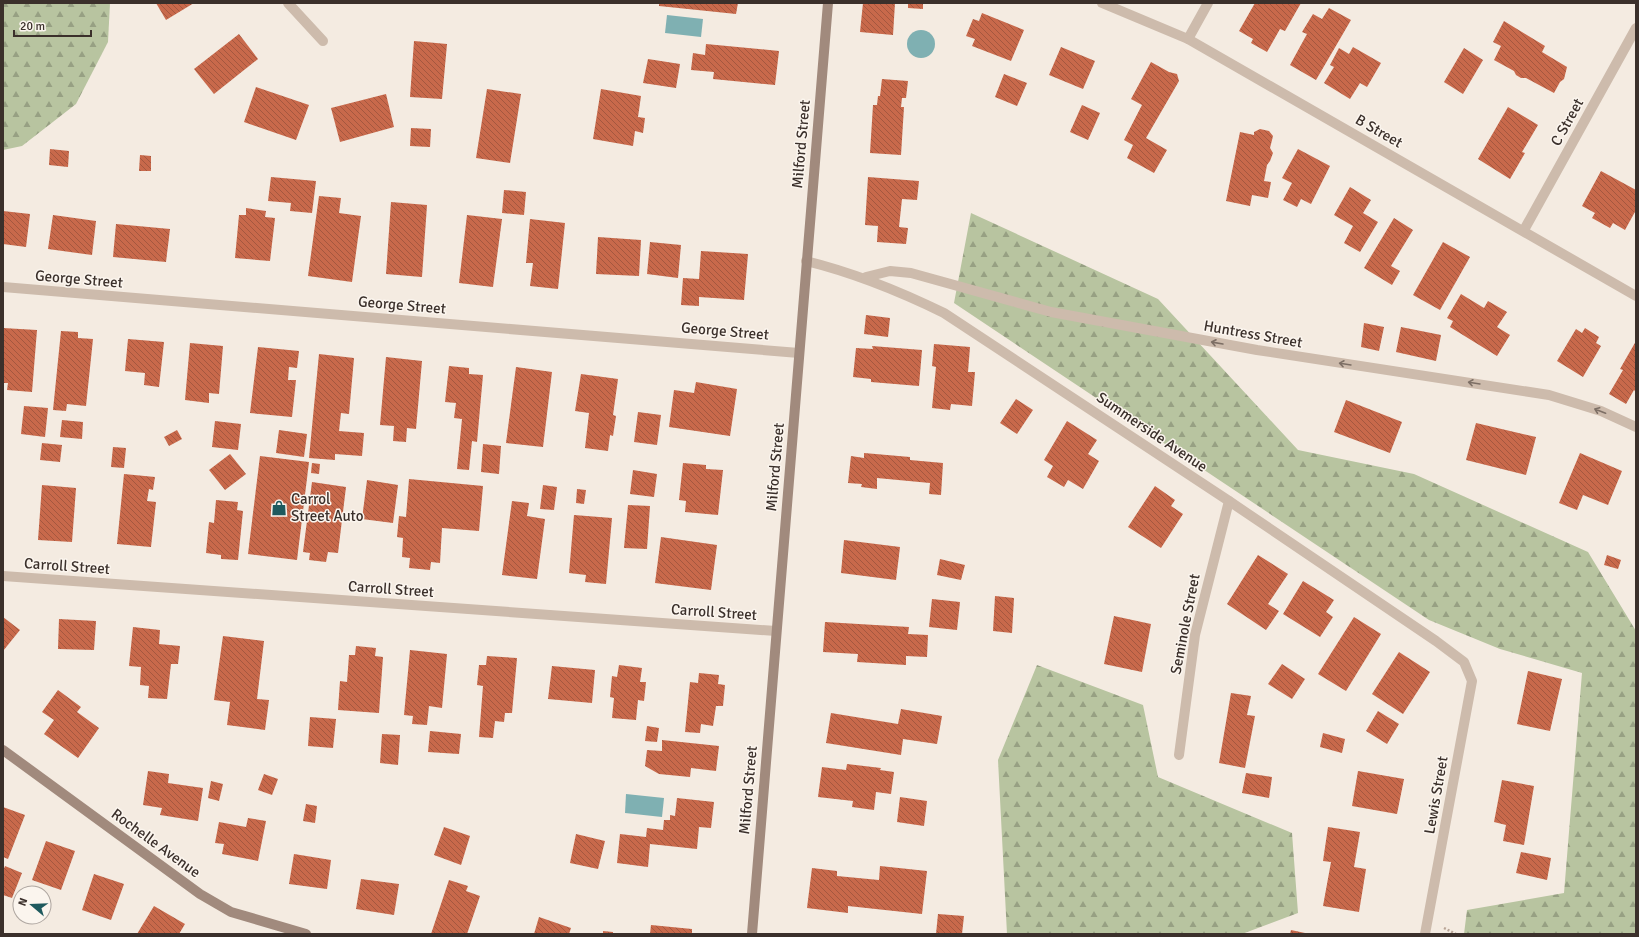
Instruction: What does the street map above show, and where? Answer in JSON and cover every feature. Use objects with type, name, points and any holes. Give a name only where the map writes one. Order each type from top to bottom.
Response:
[{"type":"street","points":[[288,3],[323,41]]},
{"type":"street","name":"Milford Street","points":[[752,934],[828,3]]},
{"type":"street","name":"B Street","points":[[1102,3],[1188,39],[1524,230],[1636,296]]},
{"type":"street","points":[[1188,39],[1208,3]]},
{"type":"street","name":"C Street","points":[[1524,230],[1636,28]]},
{"type":"street","name":"Summerside Avenue","points":[[806,261],[866,277],[944,313],[1229,501],[1436,641],[1464,662]]},
{"type":"street","name":"Huntress Street","points":[[866,277],[890,271],[911,273],[1050,312],[1256,350],[1548,395],[1601,411],[1636,427]]},
{"type":"street","name":"George Street","points":[[3,287],[799,353]]},
{"type":"street","name":"Seminole Street","points":[[1179,755],[1196,635],[1229,501]]},
{"type":"street","name":"Carroll Street","points":[[3,576],[776,631]]},
{"type":"street","name":"Lewis Street","points":[[1425,934],[1472,681],[1464,662]]},
{"type":"street","name":"Rochelle Avenue","points":[[3,750],[200,894],[231,912],[306,934]]},
{"type":"path","points":[[1441,926],[1456,934]]},
{"type":"green space","points":[[3,3],[110,3],[108,42],[76,104],[22,146],[3,150]]},
{"type":"green space","points":[[971,213],[1158,299],[1298,450],[1414,474],[1588,552],[1636,631],[1636,934],[1464,934],[1467,910],[1564,893],[1582,673],[1500,649],[1429,620],[954,303]]},
{"type":"green space","points":[[1037,665],[1143,705],[1158,777],[1292,833],[1298,913],[1242,934],[1007,934],[998,760]]},
{"type":"water","points":[[667,15],[703,19],[701,37],[665,33]]},
{"type":"water","points":[[921,30],[931,34],[935,44],[931,54],[921,58],[911,54],[907,44],[911,34]]},
{"type":"water","points":[[626,794],[664,798],[662,817],[625,813]]},
{"type":"building","points":[[156,3],[194,3],[166,20]]},
{"type":"building","points":[[659,3],[738,3],[736,14],[659,6]]},
{"type":"building","points":[[863,3],[895,3],[893,35],[860,32]]},
{"type":"building","points":[[908,3],[923,3],[923,9],[908,8]]},
{"type":"building","points":[[1255,3],[1301,3],[1285,31],[1280,29],[1267,52],[1251,43],[1253,39],[1239,31]]},
{"type":"building","points":[[1329,8],[1351,20],[1316,80],[1290,65],[1307,34],[1302,32],[1313,14],[1322,19]]},
{"type":"building","points":[[982,13],[1024,30],[1011,61],[972,46],[975,39],[966,36],[973,19],[979,21]]},
{"type":"building","points":[[1504,21],[1545,46],[1542,52],[1567,67],[1564,79],[1560,82],[1554,93],[1526,78],[1521,78],[1516,75],[1514,71],[1494,60],[1501,46],[1493,42]]},
{"type":"building","points":[[239,34],[258,59],[214,94],[194,69]]},
{"type":"building","points":[[414,41],[447,44],[442,99],[410,97]]},
{"type":"building","points":[[706,44],[779,51],[775,85],[713,79],[714,72],[691,70],[693,53],[705,55]]},
{"type":"building","points":[[1061,47],[1095,61],[1083,89],[1049,75]]},
{"type":"building","points":[[1353,47],[1381,63],[1367,87],[1360,83],[1350,99],[1324,83],[1334,67],[1330,65],[1339,48],[1349,54]]},
{"type":"building","points":[[1464,48],[1483,60],[1463,94],[1444,82]]},
{"type":"building","points":[[648,59],[680,64],[676,88],[643,83]]},
{"type":"building","points":[[1151,62],[1169,72],[1177,74],[1179,81],[1146,138],[1167,150],[1154,173],[1127,158],[1133,145],[1124,140],[1142,105],[1131,99]]},
{"type":"building","points":[[1004,74],[1027,83],[1017,106],[995,97]]},
{"type":"building","points":[[882,79],[908,81],[906,98],[902,98],[901,107],[904,107],[901,155],[870,153],[873,105],[877,105],[878,96],[880,96]]},
{"type":"building","points":[[256,87],[309,105],[296,140],[244,122]]},
{"type":"building","points":[[487,89],[521,94],[510,163],[476,158]]},
{"type":"building","points":[[601,89],[641,96],[638,117],[645,118],[643,133],[635,131],[633,146],[593,139]]},
{"type":"building","points":[[386,94],[394,127],[340,142],[331,108]]},
{"type":"building","points":[[1082,105],[1100,113],[1088,140],[1070,132]]},
{"type":"building","points":[[1508,107],[1538,125],[1522,152],[1525,153],[1510,179],[1478,159]]},
{"type":"building","points":[[411,128],[431,129],[430,147],[410,146]]},
{"type":"building","points":[[1260,129],[1269,131],[1273,136],[1270,148],[1273,153],[1267,165],[1264,181],[1271,182],[1268,198],[1252,195],[1250,206],[1226,201],[1240,132],[1254,135],[1254,132]]},
{"type":"building","points":[[50,149],[69,151],[68,167],[49,165]]},
{"type":"building","points":[[1298,149],[1330,166],[1311,204],[1301,199],[1297,207],[1283,200],[1292,183],[1282,178]]},
{"type":"building","points":[[140,155],[151,156],[151,171],[139,171]]},
{"type":"building","points":[[1601,171],[1636,190],[1636,210],[1625,230],[1613,223],[1610,228],[1592,218],[1595,213],[1582,206]]},
{"type":"building","points":[[271,177],[316,181],[312,213],[290,211],[291,203],[268,201]]},
{"type":"building","points":[[868,177],[919,181],[917,200],[902,199],[899,227],[908,228],[906,244],[877,242],[878,226],[865,225]]},
{"type":"building","points":[[1350,187],[1371,200],[1363,213],[1378,222],[1360,252],[1344,243],[1353,226],[1334,215]]},
{"type":"building","points":[[504,190],[526,192],[524,215],[502,213]]},
{"type":"building","points":[[319,196],[341,198],[339,213],[361,216],[352,282],[308,276]]},
{"type":"building","points":[[391,202],[427,205],[422,277],[386,274]]},
{"type":"building","points":[[246,208],[266,211],[265,217],[275,218],[270,261],[235,258],[239,215],[246,215]]},
{"type":"building","points":[[3,211],[30,214],[26,247],[3,244]]},
{"type":"building","points":[[53,215],[96,221],[92,255],[48,249]]},
{"type":"building","points":[[467,215],[502,219],[493,287],[459,283]]},
{"type":"building","points":[[1394,218],[1413,230],[1391,266],[1400,271],[1392,285],[1364,268]]},
{"type":"building","points":[[530,219],[565,223],[558,289],[530,286],[533,263],[526,263]]},
{"type":"building","points":[[116,224],[170,229],[166,262],[113,257]]},
{"type":"building","points":[[598,237],[641,240],[639,276],[596,274]]},
{"type":"building","points":[[650,242],[681,245],[678,278],[647,274]]},
{"type":"building","points":[[1443,242],[1470,257],[1440,310],[1413,295]]},
{"type":"building","points":[[701,251],[748,254],[744,300],[699,297],[699,306],[681,305],[683,278],[699,279]]},
{"type":"building","points":[[1461,294],[1484,308],[1488,301],[1507,312],[1497,327],[1510,335],[1497,356],[1450,327],[1453,321],[1447,318]]},
{"type":"building","points":[[866,315],[890,318],[888,337],[864,334]]},
{"type":"building","points":[[1364,323],[1384,327],[1379,351],[1361,347]]},
{"type":"building","points":[[1401,327],[1441,335],[1436,361],[1396,352]]},
{"type":"building","points":[[3,328],[37,330],[32,392],[7,390],[8,383],[3,383]]},
{"type":"building","points":[[1585,328],[1599,337],[1596,343],[1601,346],[1583,377],[1557,361],[1576,329],[1582,333]]},
{"type":"building","points":[[61,331],[78,332],[78,338],[93,339],[86,406],[67,404],[66,411],[53,410]]},
{"type":"building","points":[[128,339],[164,342],[159,387],[144,385],[145,373],[125,371]]},
{"type":"building","points":[[1636,341],[1636,392],[1634,390],[1626,404],[1609,394],[1623,370],[1620,369]]},
{"type":"building","points":[[190,343],[223,346],[219,394],[209,393],[209,403],[185,400]]},
{"type":"building","points":[[934,344],[970,347],[968,372],[975,372],[972,406],[951,404],[950,410],[932,408],[936,367],[932,366]]},
{"type":"building","points":[[872,346],[922,350],[919,386],[871,382],[871,379],[853,377],[856,348],[873,349]]},
{"type":"building","points":[[258,347],[299,351],[297,368],[289,367],[288,380],[296,380],[292,417],[250,413]]},
{"type":"building","points":[[319,354],[354,358],[349,414],[341,413],[339,431],[364,433],[362,456],[335,454],[335,460],[309,458]]},
{"type":"building","points":[[386,357],[422,361],[416,429],[407,428],[406,442],[393,441],[394,426],[380,425]]},
{"type":"building","points":[[449,366],[469,368],[469,374],[483,375],[477,442],[472,441],[469,470],[457,469],[462,419],[454,418],[456,403],[445,402]]},
{"type":"building","points":[[516,367],[552,372],[543,447],[506,443]]},
{"type":"building","points":[[581,374],[618,379],[613,415],[616,416],[613,436],[610,435],[608,451],[585,448],[589,413],[575,411]]},
{"type":"building","points":[[696,382],[737,389],[730,436],[669,427],[674,390],[694,393]]},
{"type":"building","points":[[1016,399],[1033,410],[1017,434],[1000,423]]},
{"type":"building","points":[[1346,400],[1402,422],[1390,453],[1334,432]]},
{"type":"building","points":[[24,406],[48,408],[45,437],[21,434]]},
{"type":"building","points":[[638,412],[661,415],[657,445],[634,442]]},
{"type":"building","points":[[62,420],[83,422],[82,439],[60,437]]},
{"type":"building","points":[[215,421],[241,424],[238,450],[212,447]]},
{"type":"building","points":[[1067,421],[1097,440],[1088,454],[1099,461],[1083,489],[1068,480],[1064,487],[1047,477],[1053,466],[1044,460]]},
{"type":"building","points":[[1476,423],[1536,437],[1526,475],[1466,460]]},
{"type":"building","points":[[177,430],[182,439],[169,446],[164,437]]},
{"type":"building","points":[[279,430],[307,434],[304,457],[276,453]]},
{"type":"building","points":[[42,443],[62,445],[60,462],[40,460]]},
{"type":"building","points":[[483,444],[501,446],[499,474],[481,472]]},
{"type":"building","points":[[113,447],[126,448],[124,468],[111,467]]},
{"type":"building","points":[[864,453],[910,457],[910,460],[943,463],[941,495],[929,494],[930,483],[877,478],[877,489],[861,487],[862,484],[848,483],[851,456],[864,458]]},
{"type":"building","points":[[1580,453],[1622,471],[1608,505],[1583,495],[1577,510],[1559,503]]},
{"type":"building","points":[[230,454],[246,474],[225,490],[209,470]]},
{"type":"building","name":"Carrol Street Auto","points":[[260,456],[309,462],[297,560],[248,554]]},
{"type":"building","points":[[312,463],[320,464],[319,474],[311,473]]},
{"type":"building","points":[[683,463],[706,465],[706,469],[723,470],[718,515],[685,512],[686,501],[679,500]]},
{"type":"building","points":[[633,470],[657,474],[654,497],[630,494]]},
{"type":"building","points":[[124,474],[155,477],[153,490],[149,489],[147,501],[156,502],[151,547],[117,544]]},
{"type":"building","points":[[409,479],[483,486],[479,531],[442,528],[440,563],[431,562],[430,570],[409,568],[410,558],[402,557],[403,538],[397,537],[399,516],[406,517]]},
{"type":"building","points":[[367,480],[398,485],[393,523],[362,519]]},
{"type":"building","points":[[312,482],[346,487],[338,553],[328,552],[326,562],[309,560],[310,553],[303,552]]},
{"type":"building","points":[[42,485],[76,488],[72,542],[38,540]]},
{"type":"building","points":[[543,485],[557,487],[554,510],[540,509]]},
{"type":"building","points":[[1155,486],[1175,500],[1171,506],[1183,514],[1161,548],[1128,527]]},
{"type":"building","points":[[577,489],[586,490],[584,504],[576,503]]},
{"type":"building","points":[[216,500],[238,502],[237,510],[243,511],[238,560],[221,559],[221,555],[206,553],[209,522],[214,523]]},
{"type":"building","points":[[512,501],[529,503],[527,516],[545,519],[537,579],[502,575]]},
{"type":"building","points":[[628,505],[650,506],[647,549],[624,548]]},
{"type":"building","points":[[574,515],[612,518],[606,584],[585,582],[586,575],[569,573]]},
{"type":"building","points":[[661,537],[717,545],[711,590],[655,583]]},
{"type":"building","points":[[844,540],[900,547],[896,580],[841,573]]},
{"type":"building","points":[[1258,555],[1288,574],[1268,604],[1279,611],[1266,630],[1227,604]]},
{"type":"building","points":[[1607,555],[1621,560],[1618,569],[1604,565]]},
{"type":"building","points":[[940,559],[965,565],[961,580],[937,575]]},
{"type":"building","points":[[1303,581],[1334,600],[1326,612],[1333,617],[1320,637],[1283,614]]},
{"type":"building","points":[[995,596],[1014,598],[1012,633],[993,631]]},
{"type":"building","points":[[932,599],[960,602],[957,630],[929,627]]},
{"type":"building","points":[[1114,616],[1151,624],[1142,672],[1104,664]]},
{"type":"building","points":[[3,617],[20,630],[3,651]]},
{"type":"building","points":[[1354,617],[1381,634],[1346,691],[1318,674]]},
{"type":"building","points":[[59,619],[96,621],[94,650],[58,649]]},
{"type":"building","points":[[825,622],[909,627],[908,634],[928,635],[927,657],[906,656],[906,665],[857,662],[858,654],[823,652]]},
{"type":"building","points":[[133,627],[160,630],[159,644],[180,646],[178,664],[171,664],[167,699],[148,698],[149,686],[140,685],[141,667],[129,666]]},
{"type":"building","points":[[223,636],[264,641],[257,699],[269,700],[265,730],[227,725],[230,702],[214,700]]},
{"type":"building","points":[[356,646],[376,648],[375,656],[383,657],[379,713],[338,710],[340,681],[347,682],[349,655],[355,655]]},
{"type":"building","points":[[410,650],[447,654],[442,708],[429,706],[427,725],[412,724],[413,716],[404,715]]},
{"type":"building","points":[[1399,652],[1430,672],[1403,714],[1372,694]]},
{"type":"building","points":[[487,656],[517,658],[512,713],[505,713],[504,722],[495,721],[493,738],[479,737],[483,686],[477,685],[479,665],[486,665]]},
{"type":"building","points":[[1282,664],[1305,679],[1292,699],[1268,684]]},
{"type":"building","points":[[619,665],[642,668],[640,682],[646,682],[644,701],[638,700],[636,720],[612,718],[614,698],[610,697],[612,676],[617,677]]},
{"type":"building","points":[[552,666],[595,670],[592,703],[548,699]]},
{"type":"building","points":[[1528,671],[1562,679],[1550,731],[1517,724]]},
{"type":"building","points":[[699,673],[719,675],[718,684],[725,685],[723,706],[716,706],[713,726],[701,724],[700,733],[685,732],[690,682],[698,683]]},
{"type":"building","points":[[58,690],[81,707],[77,712],[99,728],[78,758],[44,734],[54,720],[42,712]]},
{"type":"building","points":[[1231,693],[1251,696],[1247,715],[1255,716],[1245,768],[1219,763]]},
{"type":"building","points":[[901,709],[942,716],[937,744],[903,739],[901,755],[826,743],[831,713],[898,724]]},
{"type":"building","points":[[1378,711],[1399,724],[1387,744],[1366,731]]},
{"type":"building","points":[[310,717],[336,719],[333,748],[308,746]]},
{"type":"building","points":[[647,726],[659,728],[657,742],[645,741]]},
{"type":"building","points":[[430,731],[461,734],[459,754],[428,752]]},
{"type":"building","points":[[1323,733],[1345,739],[1342,753],[1320,747]]},
{"type":"building","points":[[382,734],[400,735],[398,765],[380,763]]},
{"type":"building","points":[[662,740],[719,746],[716,771],[691,768],[690,777],[659,774],[645,766],[647,750],[662,751]]},
{"type":"building","points":[[847,764],[881,768],[880,770],[894,772],[891,794],[876,792],[874,810],[852,807],[853,801],[818,797],[822,767],[846,770]]},
{"type":"building","points":[[148,771],[169,774],[168,783],[203,788],[198,821],[160,815],[162,808],[143,805]]},
{"type":"building","points":[[1358,771],[1404,779],[1397,814],[1352,806]]},
{"type":"building","points":[[1246,773],[1272,777],[1269,798],[1242,793]]},
{"type":"building","points":[[264,774],[278,779],[272,795],[258,790]]},
{"type":"building","points":[[1502,780],[1534,786],[1524,845],[1503,841],[1506,825],[1494,822]]},
{"type":"building","points":[[211,781],[223,784],[219,801],[208,798]]},
{"type":"building","points":[[900,797],[927,801],[924,826],[897,822]]},
{"type":"building","points":[[677,798],[714,802],[711,828],[699,827],[697,849],[650,844],[648,867],[617,863],[620,834],[646,837],[647,828],[663,830],[664,820],[670,820],[670,815],[675,816]]},
{"type":"building","points":[[306,804],[317,806],[315,823],[303,821]]},
{"type":"building","points":[[3,807],[25,815],[8,859],[3,857]]},
{"type":"building","points":[[248,818],[266,821],[258,861],[222,854],[224,844],[215,843],[219,822],[246,827]]},
{"type":"building","points":[[444,827],[470,836],[461,865],[434,855]]},
{"type":"building","points":[[1328,827],[1360,832],[1354,867],[1366,869],[1359,912],[1323,906],[1331,862],[1323,861]]},
{"type":"building","points":[[576,834],[605,841],[598,869],[570,863]]},
{"type":"building","points":[[46,841],[75,851],[61,890],[52,887],[52,885],[46,885],[32,880]]},
{"type":"building","points":[[1521,852],[1551,858],[1547,880],[1516,873]]},
{"type":"building","points":[[294,854],[331,860],[327,889],[289,884]]},
{"type":"building","points":[[5,866],[22,873],[17,885],[12,885],[12,898],[3,895],[3,871]]},
{"type":"building","points":[[880,866],[927,871],[922,914],[848,906],[848,913],[807,908],[812,868],[837,871],[837,876],[879,880]]},
{"type":"building","points":[[94,874],[124,884],[111,920],[82,910]]},
{"type":"building","points":[[361,879],[399,884],[394,915],[356,909]]},
{"type":"building","points":[[449,880],[468,886],[466,891],[480,896],[467,934],[431,934]]},
{"type":"building","points":[[154,906],[185,924],[179,934],[137,934]]},
{"type":"building","points":[[938,914],[964,916],[962,934],[936,934]]},
{"type":"building","points":[[539,917],[571,928],[569,934],[534,934]]},
{"type":"building","points":[[651,925],[692,929],[692,934],[650,934]]},
{"type":"building","points":[[1291,930],[1305,933],[1305,934],[1290,934]]},
{"type":"building","points":[[603,931],[613,932],[613,934],[603,934]]},
{"type":"place","name":"Carrol Street Auto","points":[[279,508]]}]
